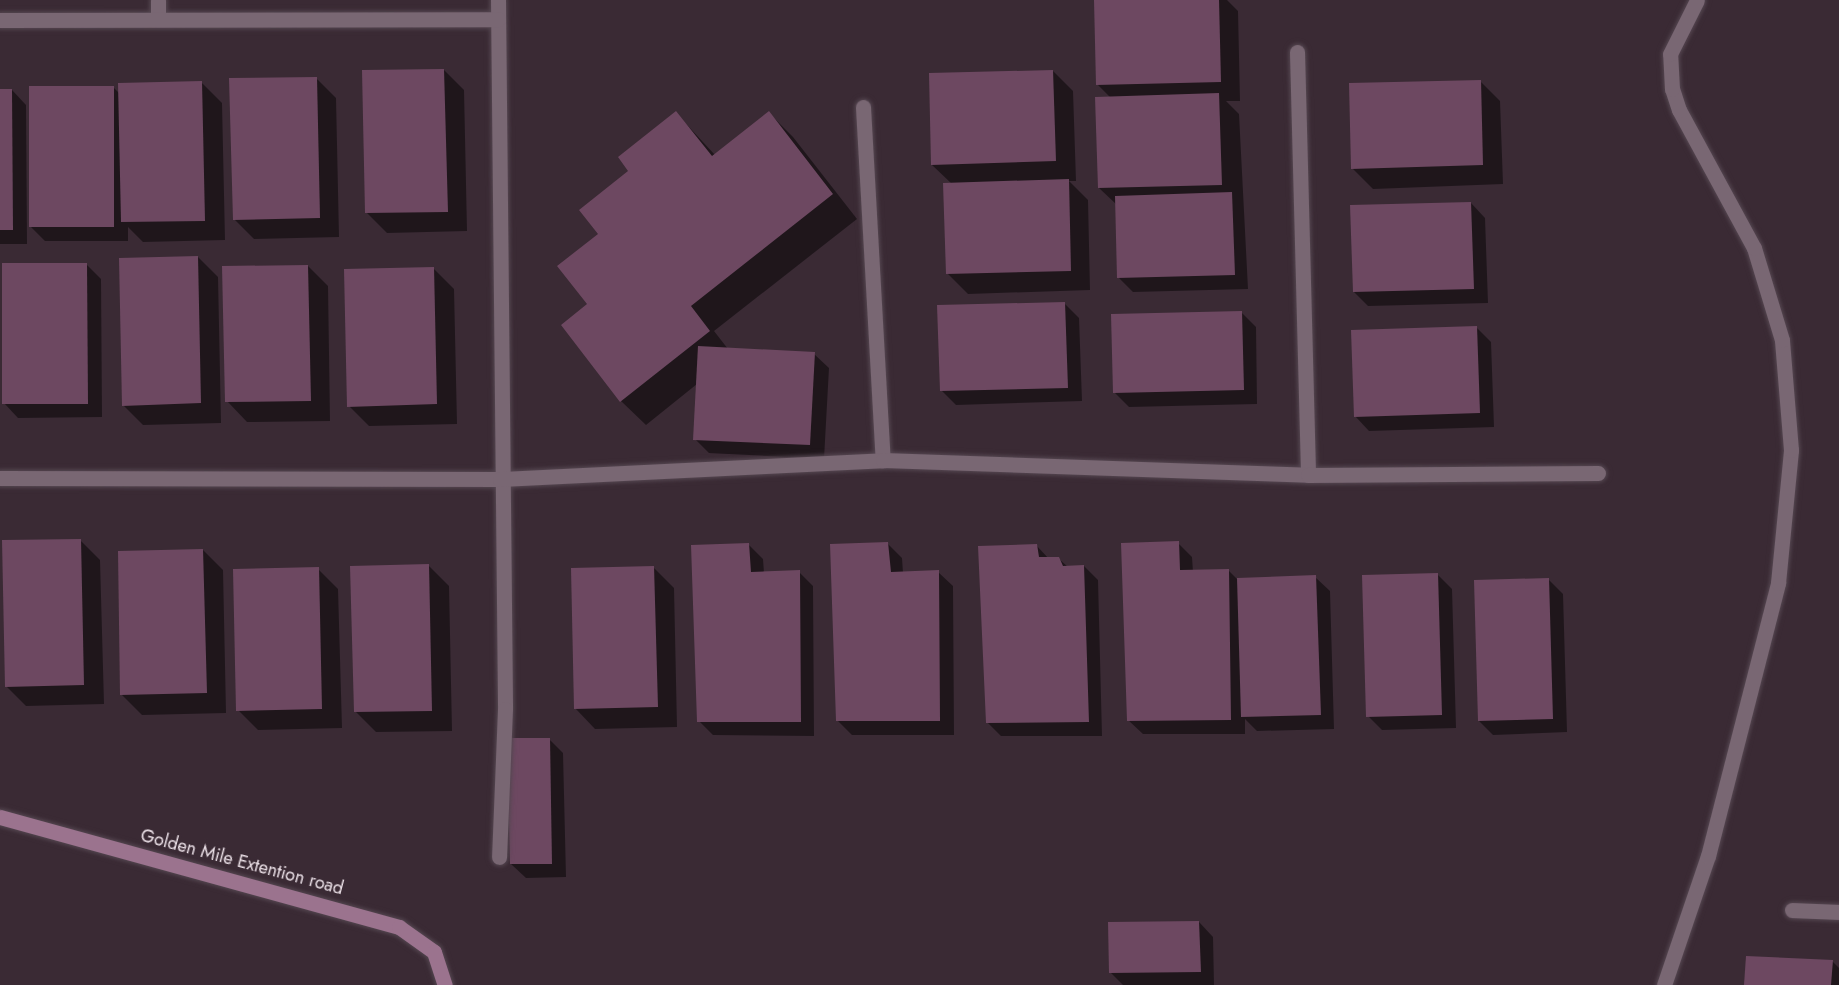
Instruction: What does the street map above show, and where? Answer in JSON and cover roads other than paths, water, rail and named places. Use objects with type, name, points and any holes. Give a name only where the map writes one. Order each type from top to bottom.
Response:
[{"type":"street","points":[[158,0],[158,19]]},
{"type":"street","points":[[498,0],[500,479],[505,709],[499,857]]},
{"type":"street","points":[[1664,985],[1708,856],[1778,583],[1791,450],[1782,340],[1754,248],[1679,110],[1672,89],[1670,54],[1697,0]]},
{"type":"street","points":[[0,20],[498,19]]},
{"type":"street","points":[[1297,52],[1308,475]]},
{"type":"street","points":[[863,107],[883,460]]},
{"type":"street","points":[[0,478],[500,479],[883,460],[1308,475],[1598,473]]},
{"type":"street","name":"Golden Mile Extention road","points":[[0,817],[399,927],[434,952],[445,985]]},
{"type":"street","points":[[1792,910],[1839,912]]}]
